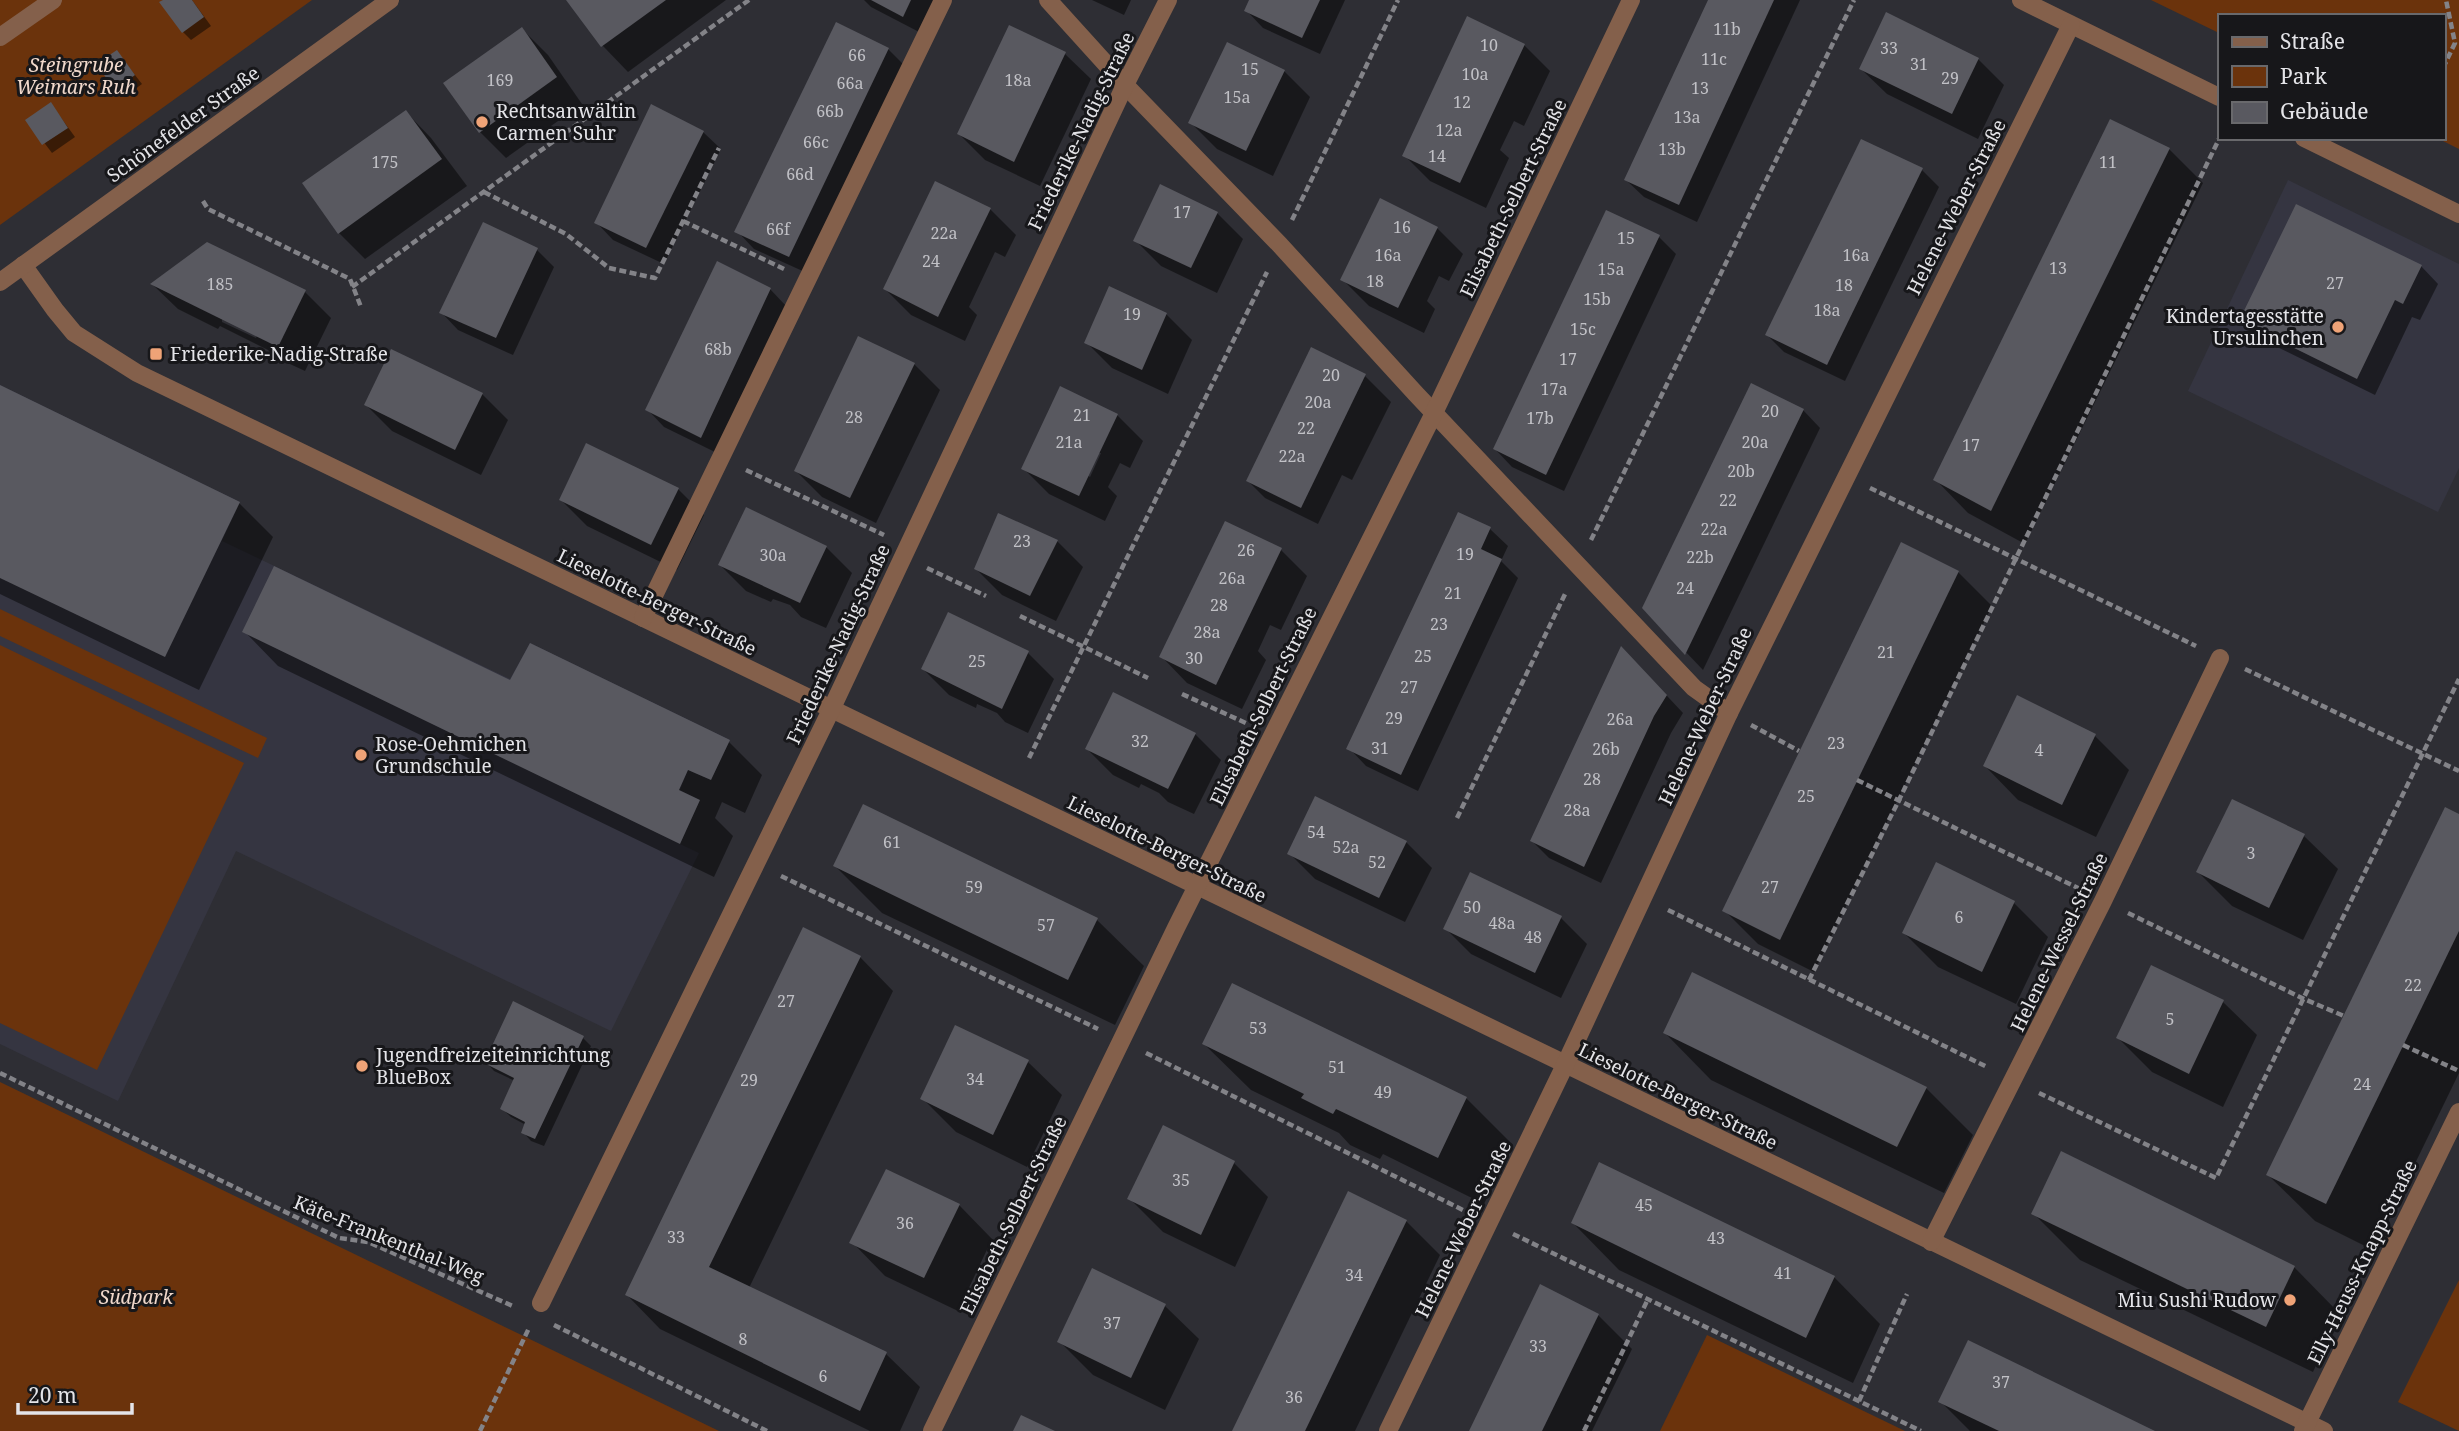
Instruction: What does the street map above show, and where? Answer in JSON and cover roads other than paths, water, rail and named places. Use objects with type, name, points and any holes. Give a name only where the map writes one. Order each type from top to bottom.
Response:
[{"type":"street","points":[[0,37],[53,0]]},
{"type":"street","name":"Schönefelder Straße","points":[[0,282],[390,0]]},
{"type":"street","points":[[643,618],[943,0]]},
{"type":"street","points":[[1048,0],[1694,688],[1729,713]]},
{"type":"street","name":"Friederike-Nadig-Straße","points":[[541,1303],[831,710],[1125,85],[1168,0]]},
{"type":"street","name":"Elisabeth-Selbert-Straße","points":[[932,1431],[1121,1041],[1434,413],[1631,0]]},
{"type":"street","points":[[2021,0],[2218,97]]},
{"type":"street","name":"Helene-Weber-Straße","points":[[1388,1431],[1565,1065],[1729,713],[2071,25]]},
{"type":"street","points":[[2308,140],[2459,214]]},
{"type":"street","name":"Lieselotte-Berger-Straße","points":[[23,265],[54,310],[74,333],[137,373],[1930,1242],[2305,1427],[2324,1431]]},
{"type":"street","name":"Helene-Wessel-Straße","points":[[1930,1242],[2103,901],[2220,658]]},
{"type":"street","name":"Elly-Heuss-Knapp-Straße","points":[[2305,1427],[2459,1112]]},
{"type":"place","name":"Rechtsanwältin Carmen Suhr","points":[[482,122]]},
{"type":"place","name":"Kindertagesstätte Ursulinchen","points":[[2338,327]]},
{"type":"place","name":"Friederike-Nadig-Straße","points":[[156,354]]},
{"type":"place","name":"Rose-Oehmichen Grundschule","points":[[361,755]]},
{"type":"place","name":"Jugendfreizeiteinrichtung BlueBox","points":[[362,1066]]},
{"type":"place","name":"Miu Sushi Rudow","points":[[2290,1300]]},
{"type":"park label","name":"Steingrube Weimars Ruh","points":[[76,76]]},
{"type":"park label","name":"Südpark","points":[[136,1297]]}]
